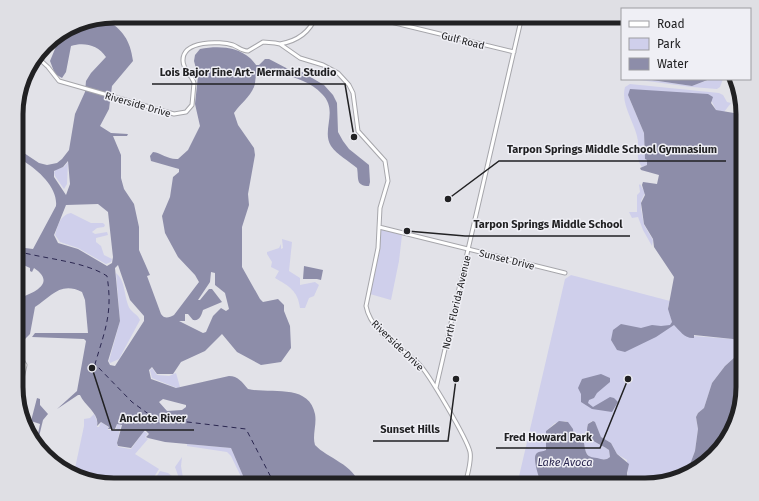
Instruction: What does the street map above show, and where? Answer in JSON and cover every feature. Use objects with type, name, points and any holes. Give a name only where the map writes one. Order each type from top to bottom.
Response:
[{"type":"street","points":[[280,44],[294,40],[302,35],[312,23]]},
{"type":"street","name":"Gulf Road","points":[[395,23],[514,52]]},
{"type":"street","name":"North Florida Avenue","points":[[436,389],[520,23]]},
{"type":"street","name":"Riverside Drive","points":[[41,61],[48,67],[59,81],[170,113],[184,114],[192,105],[194,80],[185,68],[183,62],[184,54],[189,49],[200,44],[218,43],[232,45],[248,51],[263,42],[280,44],[302,60],[333,70],[350,86],[355,100],[358,131],[383,157],[388,172],[387,183],[379,211],[378,248],[366,306],[368,315],[373,324],[421,366],[436,389],[470,452],[466,478]]},
{"type":"street","name":"Sunset Drive","points":[[379,227],[565,273]]},
{"type":"street","points":[[23,362],[25,365],[23,374]]},
{"type":"street","points":[[432,383],[438,380]]},
{"type":"green space","points":[[640,80],[652,80],[692,86],[708,80],[723,80],[720,87],[717,89]]},
{"type":"green space","points":[[630,84],[719,93],[723,95],[727,102],[731,103],[724,112],[716,110],[708,94],[628,95],[644,133],[645,159],[647,160],[647,165],[642,167],[638,158],[637,135],[626,108],[624,94],[625,87]]},
{"type":"green space","points":[[68,162],[67,184],[64,189],[54,172],[57,169],[64,167]]},
{"type":"green space","points":[[640,184],[645,193],[641,201],[644,225],[653,240],[652,246],[638,217],[632,218],[629,212],[637,212],[637,195],[640,192]]},
{"type":"green space","points":[[71,213],[91,223],[103,223],[105,225],[104,227],[97,228],[92,232],[95,234],[107,232],[108,235],[96,238],[96,242],[101,246],[104,255],[112,259],[111,262],[106,264],[78,248],[60,242],[55,235],[58,224],[64,216]]},
{"type":"green space","points":[[380,229],[402,235],[399,261],[391,300],[370,294],[379,249]]},
{"type":"green space","points":[[282,239],[292,242],[289,271],[300,278],[300,285],[315,282],[319,285],[314,296],[309,298],[305,308],[300,308],[297,297],[292,290],[275,278],[279,271],[271,267],[272,262],[267,252],[279,248],[281,244],[281,249],[283,248]]},
{"type":"green space","points":[[116,273],[123,283],[129,307],[140,320],[119,359],[110,363],[109,361],[120,321]]},
{"type":"green space","points":[[571,275],[670,301],[668,306],[672,322],[693,336],[736,340],[736,357],[725,366],[712,383],[704,408],[696,417],[698,429],[695,451],[689,466],[669,475],[651,478],[628,478],[627,460],[617,454],[611,443],[601,437],[595,423],[592,421],[588,424],[588,434],[592,440],[609,450],[610,457],[607,459],[599,460],[589,456],[586,453],[585,446],[574,438],[572,428],[566,421],[555,423],[546,431],[547,448],[535,461],[539,478],[519,478],[565,279]]},
{"type":"green space","points":[[152,368],[157,375],[169,376],[176,373],[180,387],[177,388],[152,378],[150,370]]},
{"type":"green space","points":[[94,414],[97,421],[97,427],[99,427],[101,422],[108,427],[108,430],[116,430],[117,424],[121,425],[117,443],[118,447],[131,449],[144,431],[148,434],[145,437],[148,439],[135,454],[159,469],[153,478],[102,477],[90,475],[75,469],[84,426],[84,419],[90,418]]},
{"type":"green space","points":[[187,444],[231,448],[244,478],[242,478],[231,456],[227,452],[187,446]]},
{"type":"green space","points":[[182,457],[181,466],[183,478],[179,478],[175,467]]},
{"type":"green space","points":[[160,471],[168,473],[174,478],[156,478]]},
{"type":"water","points":[[112,23],[117,27],[128,41],[133,61],[112,86],[109,109],[100,126],[111,133],[128,134],[127,136],[113,136],[121,155],[121,178],[124,189],[134,204],[139,227],[139,250],[150,275],[147,276],[161,314],[165,317],[174,315],[199,282],[195,275],[178,257],[165,233],[162,216],[170,197],[173,177],[179,172],[179,169],[151,161],[150,156],[153,152],[178,159],[188,150],[200,126],[195,104],[198,76],[194,61],[195,55],[200,49],[220,47],[233,49],[245,54],[256,65],[259,65],[265,59],[269,59],[290,70],[302,72],[324,85],[333,95],[337,103],[338,132],[349,149],[369,165],[369,186],[362,185],[358,181],[357,168],[331,146],[328,140],[330,114],[327,100],[318,90],[308,83],[286,75],[263,69],[260,70],[257,74],[254,87],[250,94],[234,113],[238,125],[254,148],[255,155],[248,194],[249,205],[242,227],[242,267],[263,302],[278,299],[284,305],[284,311],[290,326],[291,348],[281,362],[261,365],[237,352],[222,334],[205,351],[181,362],[173,374],[157,374],[152,367],[149,370],[151,379],[176,388],[232,376],[242,382],[248,389],[288,392],[305,398],[311,404],[315,414],[315,445],[346,467],[356,478],[244,478],[231,448],[165,442],[146,437],[149,434],[145,430],[131,448],[118,446],[117,443],[122,425],[117,424],[115,429],[108,429],[109,427],[101,422],[97,426],[94,414],[80,395],[57,409],[77,391],[86,341],[84,339],[32,337],[35,333],[88,333],[85,300],[82,292],[68,288],[62,289],[51,295],[35,307],[30,334],[23,341],[23,296],[40,288],[43,284],[43,279],[41,274],[34,268],[32,272],[30,271],[30,268],[23,265],[23,248],[33,249],[56,206],[56,199],[51,187],[36,170],[25,162],[23,166],[23,152],[39,163],[47,165],[57,163],[62,159],[69,150],[75,114],[85,92],[86,81],[91,73],[106,57],[95,47],[81,44],[71,46],[66,72],[62,78],[55,74],[50,61],[57,44],[68,35],[79,30],[90,26]],"holes":[[[68,161],[70,184],[66,195],[54,177],[54,171],[63,167]],[[98,204],[108,212],[113,257],[112,263],[107,266],[78,249],[58,243],[54,235],[66,205]],[[118,265],[130,300],[144,316],[144,321],[115,366],[110,365],[108,361],[120,321],[115,268]],[[211,272],[215,273],[215,285],[225,293],[229,309],[226,311],[221,308],[213,316],[206,332],[203,333],[179,321],[185,321],[185,314],[188,314],[193,320],[197,320],[201,316],[203,310],[222,302],[212,289],[209,289],[200,300],[198,300],[210,282]],[[163,399],[186,405],[186,407],[182,410],[167,411],[159,402]]]},
{"type":"water","points":[[652,80],[707,80],[692,86]]},
{"type":"water","points":[[630,89],[708,94],[713,97],[711,103],[716,110],[736,112],[736,340],[694,335],[694,338],[691,338],[683,334],[674,325],[656,337],[625,352],[617,350],[611,340],[613,330],[621,324],[641,328],[652,325],[670,325],[672,322],[668,309],[674,277],[654,247],[653,239],[644,224],[641,203],[645,195],[642,185],[643,182],[657,184],[659,175],[641,170],[640,168],[647,165],[647,160],[645,159],[644,133],[628,95]]},
{"type":"water","points":[[304,266],[323,270],[321,280],[303,279]]},
{"type":"water","points":[[735,357],[736,393],[727,427],[721,438],[713,447],[689,466],[695,451],[698,429],[696,417],[704,408],[712,383],[725,366]]},
{"type":"water","points":[[601,374],[610,378],[610,382],[597,393],[594,398],[589,400],[588,403],[593,407],[610,397],[614,398],[618,402],[612,412],[592,409],[581,402],[581,394],[578,388],[582,379]]},
{"type":"water","points":[[37,398],[40,399],[40,405],[48,414],[43,420],[39,439],[37,437],[40,424],[31,421]]},
{"type":"water","name":"Lake Avoca","points":[[559,421],[568,422],[573,429],[574,438],[584,443],[586,452],[589,456],[593,458],[607,459],[610,457],[609,450],[592,440],[588,434],[588,424],[593,421],[595,422],[601,437],[611,443],[617,454],[629,464],[627,478],[539,478],[535,463],[535,455],[538,452],[546,450],[546,431]]},
{"type":"ferry route","points":[[23,253],[87,267],[107,276],[109,289],[107,321],[95,364],[132,402],[154,418],[246,429],[271,478]]},
{"type":"place","name":"Lois Bajor Fine Art- Mermaid Studio","points":[[354,137]]},
{"type":"place","name":"Tarpon Springs Middle School Gymnasium","points":[[448,199]]},
{"type":"place","name":"Tarpon Springs Middle School","points":[[407,231]]},
{"type":"place","name":"Anclote River","points":[[92,368]]},
{"type":"place","name":"Sunset Hills","points":[[456,379]]},
{"type":"place","name":"Fred Howard Park","points":[[628,379]]}]
